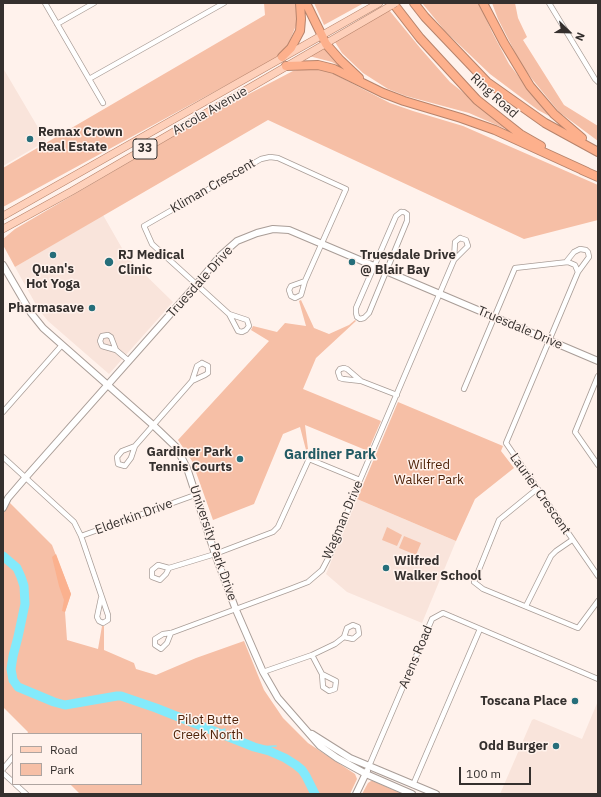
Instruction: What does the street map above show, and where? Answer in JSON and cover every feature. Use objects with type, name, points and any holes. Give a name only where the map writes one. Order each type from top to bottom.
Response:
[{"type":"highway","points":[[282,57],[291,48],[298,35],[301,19],[300,3]]},
{"type":"highway","points":[[306,3],[326,44],[365,84]]},
{"type":"highway","name":"Ring Road","points":[[414,3],[425,17],[487,82],[545,123],[598,152]]},
{"type":"highway","points":[[483,3],[504,43],[530,86],[554,114],[577,135],[598,149]]},
{"type":"highway","points":[[489,3],[504,43]]},
{"type":"highway","name":"Ring Road","points":[[395,5],[420,38],[477,100],[520,134],[598,177]]},
{"type":"highway","points":[[286,66],[318,65],[334,68],[382,93],[485,126],[587,172]]},
{"type":"main road","name":"Arcola Avenue","points":[[3,229],[326,44],[373,11],[379,3]]},
{"type":"main road","name":"Arcola Avenue","points":[[3,216],[321,36],[373,11],[395,5]]},
{"type":"street","points":[[45,3],[102,103]]},
{"type":"street","points":[[57,24],[94,3]]},
{"type":"street","points":[[89,78],[224,3]]},
{"type":"street","points":[[549,3],[598,82]]},
{"type":"street","name":"Kliman Crescent","points":[[197,284],[152,244],[144,226],[261,159],[270,157],[278,158],[346,190],[322,244]]},
{"type":"street","points":[[404,212],[408,214],[407,221],[369,313],[364,318],[360,319],[357,317],[356,308],[375,266],[396,216],[398,213],[404,212]]},
{"type":"street","name":"Truesdale Drive","points":[[3,508],[8,498],[26,477],[220,256],[237,241],[257,233],[273,230],[289,230],[598,361]]},
{"type":"street","points":[[305,281],[322,244]]},
{"type":"street","points":[[549,340],[578,272],[589,257],[588,252],[580,249],[574,252],[566,262]]},
{"type":"street","name":"Wagman Drive","points":[[171,632],[236,610],[308,582],[322,570],[331,553],[360,480],[454,260]]},
{"type":"street","points":[[464,389],[515,268],[568,262],[575,265],[578,272]]},
{"type":"street","name":"University Park Drive","points":[[3,265],[31,313],[43,328],[176,447],[187,468],[215,554],[236,610],[263,672],[278,698],[320,746],[337,758],[366,774],[412,794]]},
{"type":"street","points":[[197,284],[229,314],[238,331],[242,332],[246,330],[249,326],[247,320],[229,314]]},
{"type":"street","name":"Laurier Crescent","points":[[549,340],[506,443],[598,576]]},
{"type":"street","points":[[3,412],[62,345]]},
{"type":"street","points":[[116,350],[129,361]]},
{"type":"street","points":[[361,381],[346,368],[340,369],[338,372],[341,379],[361,381],[397,395]]},
{"type":"street","points":[[598,376],[574,432],[598,465]]},
{"type":"street","points":[[135,446],[122,451],[117,457],[118,464],[125,466],[131,458],[135,446],[192,381]]},
{"type":"street","name":"Elderkin Drive","points":[[3,456],[74,522],[81,536],[195,495]]},
{"type":"street","points":[[169,568],[215,554],[273,532],[278,528],[308,459],[360,480]]},
{"type":"street","points":[[537,489],[499,520],[474,582],[483,589],[578,628],[598,601]]},
{"type":"street","points":[[81,536],[108,615],[108,620],[103,623],[99,621],[97,617],[102,598]]},
{"type":"street","points":[[526,606],[551,556],[572,540]]},
{"type":"street","name":"Arens Road","points":[[356,794],[366,774],[432,619],[443,614],[598,679]]},
{"type":"street","points":[[413,784],[480,629]]},
{"type":"street","points":[[263,672],[312,655],[336,644],[344,637]]},
{"type":"street","points":[[312,655],[322,674]]},
{"type":"street","name":"University Park Drive","points":[[307,732],[350,758],[436,794]]},
{"type":"street","points":[[3,769],[12,759]]},
{"type":"street","points":[[3,773],[12,781]]},
{"type":"street","points":[[16,785],[26,794]]},
{"type":"shaded area","points":[[3,68],[46,141],[3,166]]},
{"type":"shaded area","points":[[103,215],[127,257],[173,302],[109,374],[48,321],[39,310],[15,267]]},
{"type":"shaded area","points":[[357,499],[456,541],[422,623],[347,592],[326,574]]},
{"type":"shaded area","points":[[56,554],[71,594],[65,612],[62,611],[64,600],[52,557]]},
{"type":"shaded area","points":[[598,701],[598,794],[500,794],[532,720],[534,719],[582,739]]},
{"type":"green space","points":[[264,3],[297,3],[297,23],[288,45],[276,58],[3,207],[3,168],[265,15]]},
{"type":"green space","points":[[314,3],[364,3],[324,25]]},
{"type":"green space","points":[[422,3],[479,3],[509,64],[549,116],[538,110],[490,74],[445,31]]},
{"type":"green space","points":[[492,3],[515,3],[518,18],[527,37],[523,40],[564,105],[598,126],[598,141],[559,112],[532,79],[521,64],[498,19]]},
{"type":"green space","points":[[389,10],[450,82],[509,129],[508,130],[469,113],[406,96],[388,89],[363,73],[342,53],[335,42]]},
{"type":"green space","points":[[327,46],[346,70],[332,62],[309,56]]},
{"type":"green space","points":[[307,68],[324,69],[390,103],[463,126],[598,185],[598,220],[524,239],[268,120],[15,267],[3,245],[3,239],[15,229],[220,109],[293,71]]},
{"type":"green space","name":"Gardiner Park","points":[[301,300],[314,328],[329,334],[349,325],[355,320],[356,321],[316,358],[303,389],[381,421],[368,451],[305,425],[308,449],[306,450],[300,427],[283,434],[254,504],[213,520],[192,461],[178,440],[269,341],[251,330],[253,326],[277,332],[285,323],[306,326],[299,301]]},
{"type":"green space","name":"Wilfred Walker Park","points":[[398,402],[503,446],[501,451],[514,468],[475,499],[456,541],[357,499]]},
{"type":"green space","name":"Pilot Butte Creek North","points":[[3,496],[52,545],[71,594],[65,612],[67,640],[98,649],[102,626],[104,626],[104,650],[134,663],[136,669],[156,675],[196,658],[244,641],[264,690],[283,718],[308,743],[355,774],[357,779],[350,794],[80,794],[71,785],[142,785],[142,733],[28,733],[3,707]]},
{"type":"green space","points":[[387,527],[402,535],[397,546],[382,540]]},
{"type":"green space","points":[[404,536],[421,543],[416,555],[399,548]]},
{"type":"green space","points":[[371,781],[403,794],[362,794],[368,783]]},
{"type":"waterway","points":[[3,556],[17,568],[24,586],[25,604],[11,669],[13,680],[18,687],[65,705],[121,696],[156,708],[285,758],[302,770],[315,794]]},
{"type":"waterway","points":[[10,682],[13,678]]},
{"type":"waterway","points":[[217,732],[225,729]]},
{"type":"waterway","points":[[254,747],[276,746]]},
{"type":"place","name":"Remax Crown Real Estate","points":[[30,139]]},
{"type":"place","name":"Quan's Hot Yoga","points":[[53,255]]},
{"type":"place","name":"RJ Medical Clinic","points":[[109,262]]},
{"type":"place","name":"Truesdale Drive @ Blair Bay","points":[[352,262]]},
{"type":"place","name":"Pharmasave","points":[[92,308]]},
{"type":"place","name":"Gardiner Park Tennis Courts","points":[[240,459]]},
{"type":"place","name":"Wilfred Walker School","points":[[386,568]]},
{"type":"place","name":"Toscana Place","points":[[575,701]]},
{"type":"place","name":"Odd Burger","points":[[556,746]]},
{"type":"district","name":"Gardiner Park","points":[[330,455]]}]
